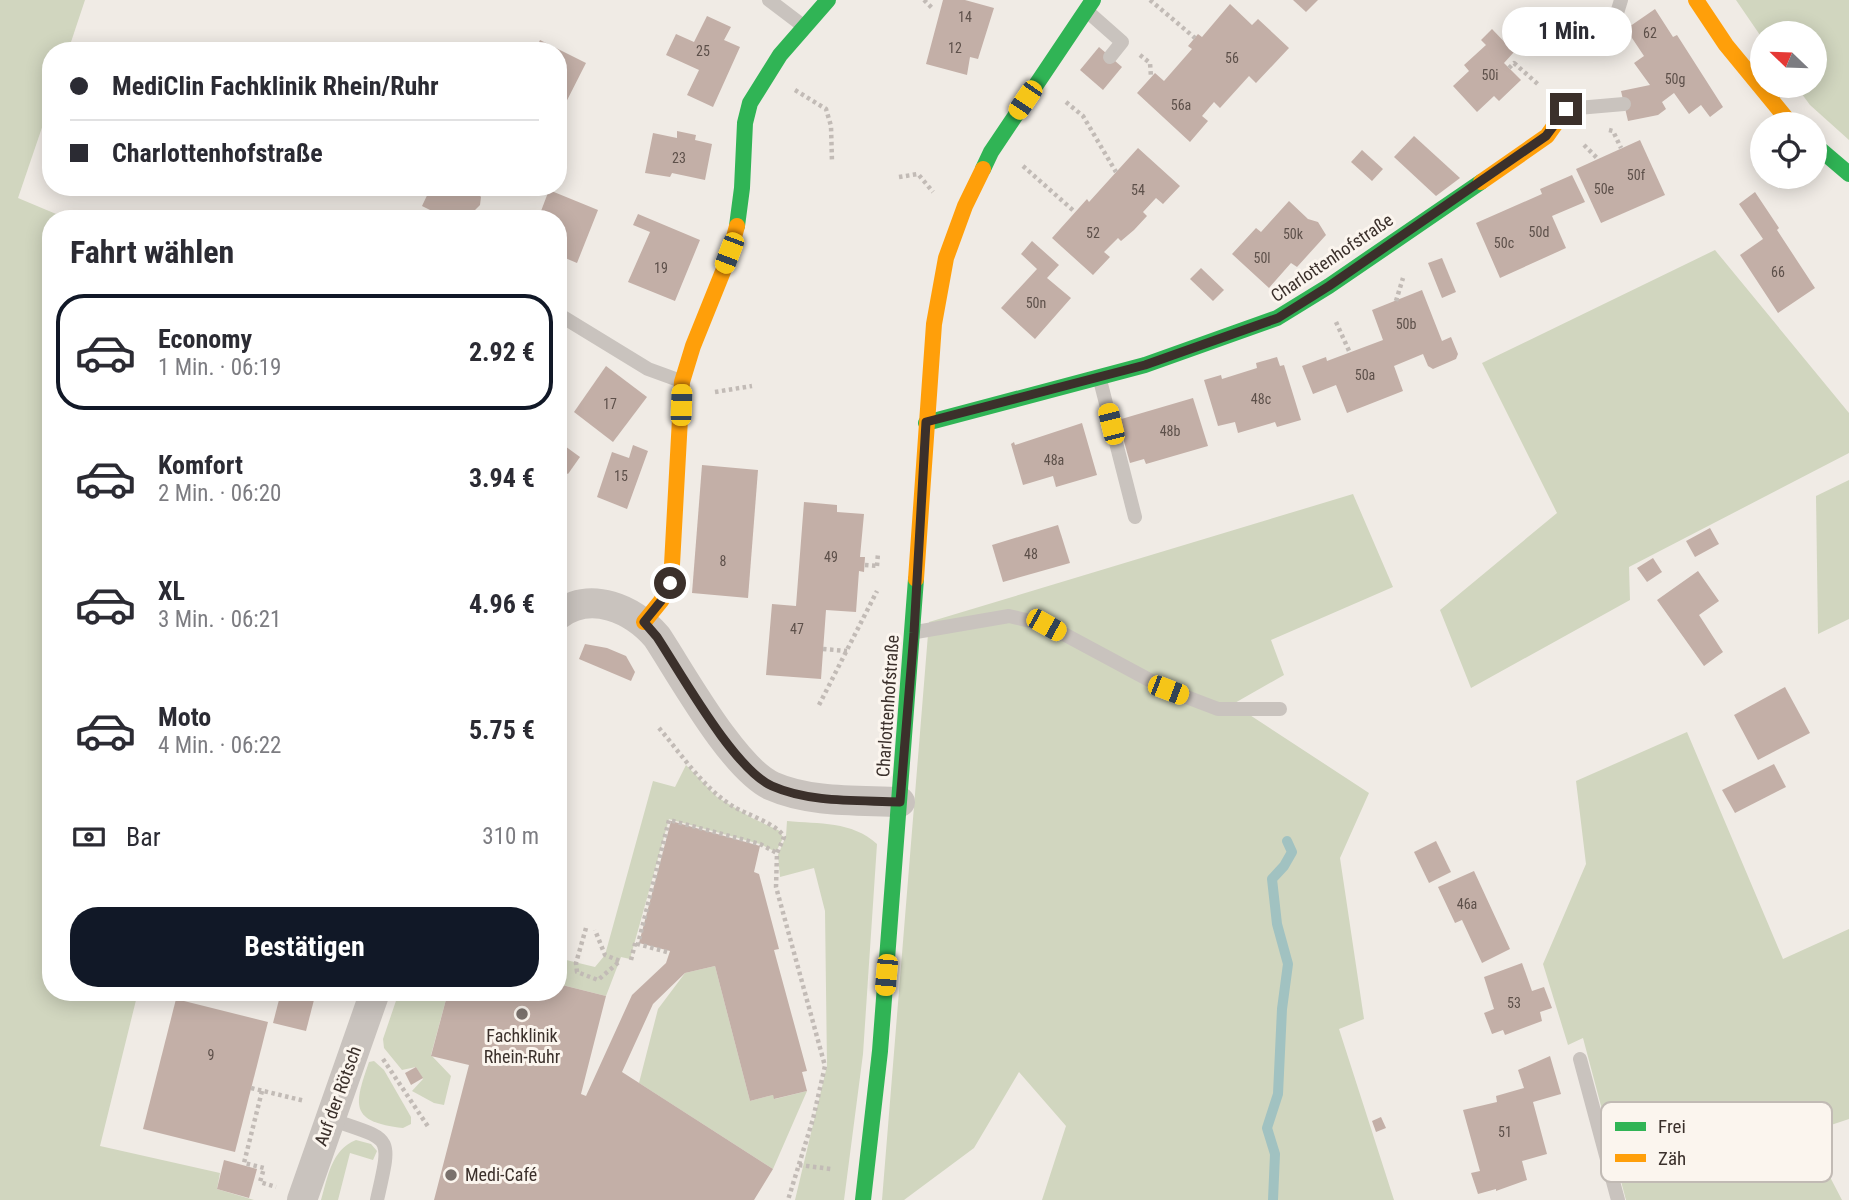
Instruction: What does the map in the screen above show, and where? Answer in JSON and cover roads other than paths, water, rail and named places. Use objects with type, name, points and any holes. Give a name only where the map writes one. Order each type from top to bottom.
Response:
[{"type":"main road","points":[[644,622],[661,601],[670,583],[682,382],[687,360],[733,241],[742,195],[746,117],[755,91],[803,26],[828,0]]},
{"type":"main road","points":[[1696,0],[1726,45],[1781,112]]},
{"type":"main road","name":"Charlottenhofstraße","points":[[863,1200],[880,1051],[914,633],[934,324],[946,258],[965,206],[997,142],[1090,5]]},
{"type":"main road","name":"Charlottenhofstraße","points":[[926,422],[1162,359],[1233,335],[1289,312],[1546,136],[1566,109]]},
{"type":"main road","points":[[1827,155],[1849,174]]},
{"type":"street","points":[[567,609],[597,604],[617,607],[644,622],[657,637],[728,745],[749,771],[769,785],[793,793],[832,799],[900,802]]},
{"type":"street","name":"Auf der Rötsch","points":[[303,1198],[319,1110],[357,1045],[371,1001]]},
{"type":"lane","points":[[769,0],[803,26]]},
{"type":"lane","points":[[1614,23],[1621,0]]},
{"type":"lane","points":[[1090,5],[1122,42],[1111,57]]},
{"type":"lane","points":[[1566,109],[1624,104]]},
{"type":"lane","points":[[567,320],[648,369],[682,382]]},
{"type":"lane","points":[[1099,377],[1135,517]]},
{"type":"lane","points":[[914,633],[1009,616],[1025,619],[1046,625],[1168,690],[1218,709],[1280,709]]},
{"type":"lane","points":[[1580,1059],[1601,1137]]},
{"type":"lane","points":[[319,1110],[380,1137],[385,1144],[386,1158],[377,1200]]},
{"type":"lane","points":[[1613,1182],[1618,1200]]},
{"type":"waterway","points":[[1273,1200],[1275,1154],[1267,1128],[1278,1094],[1282,1009],[1288,964],[1277,924],[1272,879],[1292,852],[1287,841]]},
{"type":"place","name":"Fachklinik Rhein-Ruhr","points":[[522,1014]]},
{"type":"place","name":"Medi-Café","points":[[451,1175]]}]
